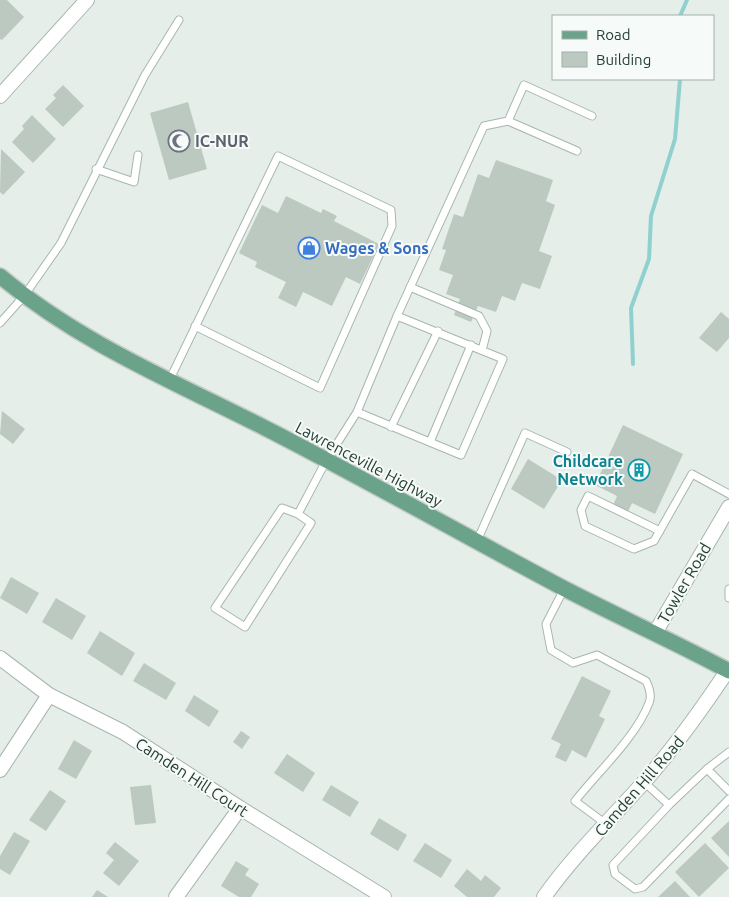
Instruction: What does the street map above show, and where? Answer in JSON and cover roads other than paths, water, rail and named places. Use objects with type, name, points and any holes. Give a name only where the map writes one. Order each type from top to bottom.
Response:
[{"type":"main road","name":"Lawrenceville Highway","points":[[0,276],[24,296],[77,332],[169,381],[267,429],[564,588],[728,670]]},
{"type":"street","points":[[0,96],[87,0]]},
{"type":"street","name":"Towler Road","points":[[655,633],[729,507]]},
{"type":"street","name":"Camden Hill Court","points":[[0,658],[49,695],[123,732],[240,808],[384,897]]},
{"type":"street","name":"Camden Hill Road","points":[[544,897],[557,878],[644,782],[689,728],[728,670]]},
{"type":"street","points":[[0,770],[49,695]]},
{"type":"street","points":[[176,897],[240,808]]},
{"type":"lane","points":[[0,323],[24,296],[61,243],[145,75],[180,20]]},
{"type":"lane","points":[[508,121],[524,85],[592,116]]},
{"type":"lane","points":[[298,514],[326,461],[356,412],[410,286],[484,126],[508,121],[577,150]]},
{"type":"lane","points":[[96,170],[134,182],[138,155]]},
{"type":"lane","points":[[169,381],[195,326],[278,156],[390,210],[392,226],[320,388],[195,326]]},
{"type":"lane","points":[[410,286],[479,316],[487,331],[482,350]]},
{"type":"lane","points":[[356,412],[461,455],[503,359],[438,331],[397,316]]},
{"type":"lane","points":[[391,427],[438,331]]},
{"type":"lane","points":[[430,442],[471,345]]},
{"type":"lane","points":[[477,542],[525,433],[567,452]]},
{"type":"lane","points":[[660,531],[588,496],[580,510],[585,526],[634,549],[654,541],[660,531],[692,474],[729,494]]},
{"type":"lane","points":[[282,508],[298,514],[311,523],[245,627],[215,608],[282,508]]},
{"type":"lane","points":[[564,588],[546,624],[551,650],[573,663],[597,655],[646,681],[649,689],[650,702],[631,733],[575,801],[606,824]]},
{"type":"lane","points":[[729,589],[729,598]]},
{"type":"lane","points":[[729,752],[707,769],[669,805],[613,865],[615,874],[635,889],[643,887],[729,799]]},
{"type":"lane","points":[[707,769],[729,791]]},
{"type":"lane","points":[[644,782],[669,805]]},
{"type":"waterway","points":[[680,15],[687,0]]},
{"type":"waterway","points":[[633,364],[631,308],[649,259],[651,216],[675,139],[680,80]]},
{"type":"place","name":"IC-NUR","points":[[179,141]]},
{"type":"place","name":"Wages & Sons","points":[[309,248]]},
{"type":"place","name":"Childcare Network","points":[[639,470]]}]
